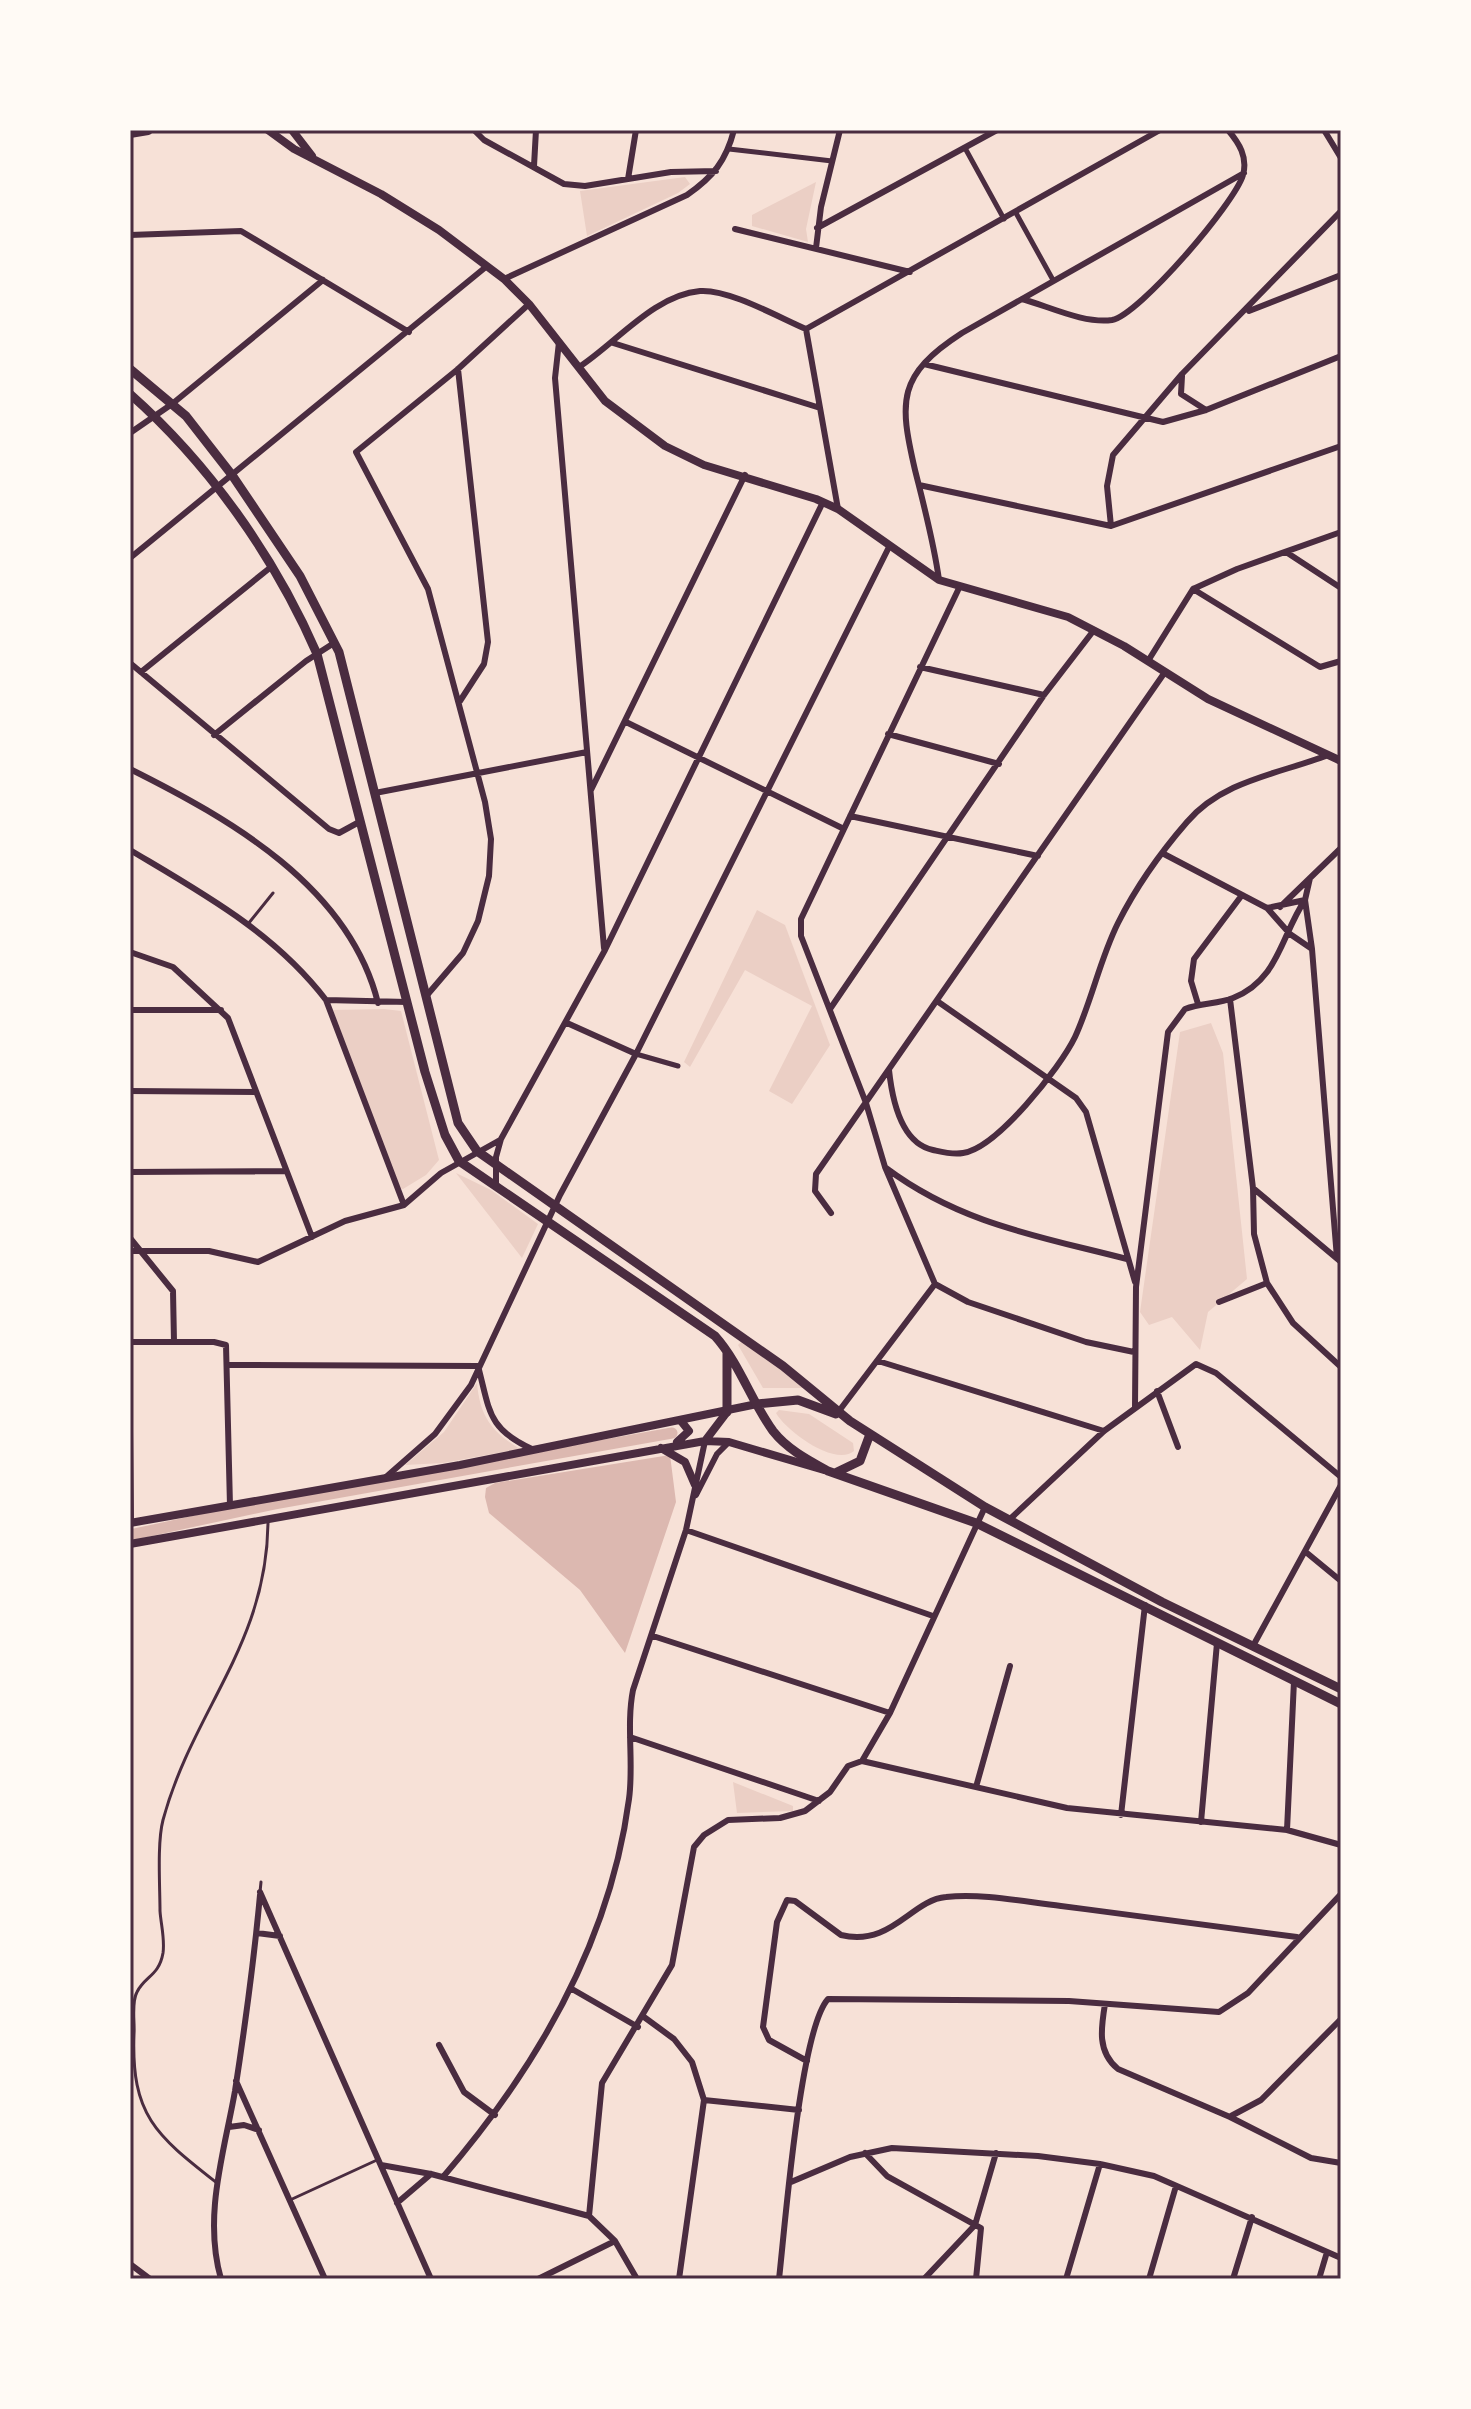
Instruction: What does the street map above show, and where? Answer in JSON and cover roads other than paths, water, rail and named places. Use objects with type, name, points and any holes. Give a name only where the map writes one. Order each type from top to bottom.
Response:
[{"type":"main road","points":[[130,133],[148,130]]},
{"type":"main road","points":[[130,369],[172,404],[232,475],[300,576],[334,643],[428,994],[458,1123],[477,1151],[771,1357],[850,1421],[985,1507],[1341,1689]]},
{"type":"main road","points":[[130,394],[154,416],[216,488],[296,607],[317,654],[407,1002],[445,1135],[459,1161],[690,1317],[726,1349],[775,1433],[788,1447],[832,1472],[976,1523],[1341,1704]]},
{"type":"main road","points":[[726,1349],[727,1412]]},
{"type":"main road","points":[[757,1404],[798,1400],[850,1421]]},
{"type":"main road","points":[[832,1472],[860,1461],[870,1434]]},
{"type":"street","points":[[268,130],[278,140],[381,194],[504,279],[529,304],[612,408],[665,446],[704,465],[745,475],[823,502],[838,509],[939,580],[1042,607],[1094,630],[1246,718],[1331,753],[1341,761]]},
{"type":"street","points":[[292,130],[315,160]]},
{"type":"street","points":[[474,130],[484,140],[564,184],[585,186],[671,172],[716,171]]},
{"type":"street","points":[[534,166],[536,130]]},
{"type":"street","points":[[628,179],[636,130]]},
{"type":"street","points":[[504,279],[687,195],[716,171],[729,149],[734,130]]},
{"type":"street","points":[[816,248],[817,228],[840,130]]},
{"type":"street","points":[[817,228],[997,130]]},
{"type":"street","points":[[806,329],[1160,130]]},
{"type":"street","points":[[1022,299],[1090,318],[1110,320],[1134,309],[1192,247],[1235,193],[1244,173],[1241,147],[1228,130]]},
{"type":"street","points":[[1324,130],[1341,158]]},
{"type":"street","points":[[965,148],[1004,219]]},
{"type":"street","points":[[729,149],[832,161]]},
{"type":"street","points":[[939,580],[903,416],[912,382],[924,364],[942,346],[1244,173]]},
{"type":"street","points":[[1111,526],[1107,470],[1120,445],[1146,419],[1182,374],[1341,211]]},
{"type":"street","points":[[1016,213],[1053,280]]},
{"type":"street","points":[[735,229],[910,272]]},
{"type":"street","points":[[130,235],[241,231],[409,332]]},
{"type":"street","points":[[130,558],[487,266]]},
{"type":"street","points":[[1245,312],[1341,275]]},
{"type":"street","points":[[130,433],[172,404],[323,280]]},
{"type":"street","points":[[579,367],[647,314],[680,296],[702,291],[733,298],[806,329]]},
{"type":"street","points":[[428,994],[463,953],[484,903],[491,839],[460,701],[428,589],[356,455],[361,446],[458,369],[529,304]]},
{"type":"street","points":[[806,329],[817,407],[838,509]]},
{"type":"street","points":[[559,342],[555,378],[605,950]]},
{"type":"street","points":[[613,343],[817,407]]},
{"type":"street","points":[[924,364],[1163,422],[1206,410],[1341,356]]},
{"type":"street","points":[[458,369],[488,642],[484,664],[460,701]]},
{"type":"street","points":[[1182,374],[1181,394],[1206,410]]},
{"type":"street","points":[[919,485],[1111,526],[1341,446]]},
{"type":"street","points":[[590,794],[745,475]]},
{"type":"street","points":[[496,1185],[501,1139],[605,950],[823,502]]},
{"type":"street","points":[[1148,661],[1193,589],[1341,532]]},
{"type":"street","points":[[386,1477],[435,1434],[461,1400],[548,1220],[636,1054],[889,547]]},
{"type":"street","points":[[1286,552],[1341,588]]},
{"type":"street","points":[[141,672],[271,567]]},
{"type":"street","points":[[960,586],[799,927],[866,1103],[885,1167],[935,1284],[949,1295],[968,1302],[1086,1342],[1134,1352]]},
{"type":"street","points":[[1193,589],[1320,667],[1341,661]]},
{"type":"street","points":[[830,1009],[1044,695],[1094,630]]},
{"type":"street","points":[[214,735],[334,643]]},
{"type":"street","points":[[130,663],[329,829],[339,833],[361,821]]},
{"type":"street","points":[[920,667],[1044,695]]},
{"type":"street","points":[[831,1213],[815,1191],[815,1176],[1165,672]]},
{"type":"street","points":[[626,722],[844,829]]},
{"type":"street","points":[[888,734],[999,764]]},
{"type":"street","points":[[375,793],[587,752]]},
{"type":"street","points":[[889,1070],[892,1100],[910,1135],[927,1149],[964,1153],[997,1137],[1074,1038],[1118,923],[1188,822],[1219,795],[1247,781],[1331,753]]},
{"type":"street","points":[[130,769],[179,794],[283,862],[341,922],[372,976],[378,1003]]},
{"type":"street","points":[[850,816],[1038,856]]},
{"type":"street","points":[[1280,907],[1341,848]]},
{"type":"street","points":[[130,850],[248,924],[291,957],[326,1000],[361,1099],[404,1205]]},
{"type":"street","points":[[1164,854],[1267,908],[1290,934],[1312,949]]},
{"type":"street","points":[[1135,1407],[1136,1287],[1168,1032],[1185,1009],[1230,999],[1257,984],[1290,934],[1305,900],[1310,878]]},
{"type":"street","points":[[1198,1004],[1191,981],[1194,959],[1242,895]]},
{"type":"street","points":[[1267,908],[1305,900]]},
{"type":"street","points":[[1305,900],[1339,1260]]},
{"type":"street","points":[[130,952],[173,967],[221,1010],[237,1039],[312,1237]]},
{"type":"street","points":[[1230,999],[1253,1188],[1254,1234],[1267,1283],[1293,1323],[1341,1367]]},
{"type":"street","points":[[326,1000],[407,1002]]},
{"type":"street","points":[[937,1001],[1076,1098],[1086,1112],[1136,1287]]},
{"type":"street","points":[[130,1010],[221,1010]]},
{"type":"street","points":[[567,1023],[636,1054],[678,1066]]},
{"type":"street","points":[[130,1091],[256,1092]]},
{"type":"street","points":[[130,1251],[209,1251],[258,1262],[345,1221],[404,1205],[459,1161],[501,1139]]},
{"type":"street","points":[[885,1167],[940,1204],[982,1222],[1127,1259]]},
{"type":"street","points":[[130,1172],[286,1171]]},
{"type":"street","points":[[1253,1188],[1339,1260]]},
{"type":"street","points":[[130,1238],[173,1291],[174,1342]]},
{"type":"street","points":[[1219,1302],[1267,1283]]},
{"type":"street","points":[[839,1411],[935,1284]]},
{"type":"street","points":[[130,1342],[223,1343],[228,1349],[230,1506]]},
{"type":"street","points":[[878,1361],[1104,1431]]},
{"type":"street","points":[[1009,1520],[1104,1431],[1193,1365],[1203,1364],[1341,1477]]},
{"type":"street","points":[[228,1365],[478,1366]]},
{"type":"street","points":[[478,1366],[492,1419],[505,1435],[534,1450]]},
{"type":"street","points":[[1157,1391],[1178,1447]]},
{"type":"street","points":[[130,1431],[130,1522],[534,1450],[757,1404]]},
{"type":"street","points":[[443,2177],[495,2115],[572,1989],[614,1878],[630,1799],[633,1690],[686,1530],[705,1441],[727,1412]]},
{"type":"street","points":[[663,1447],[687,1435],[687,1425],[681,1421]]},
{"type":"street","points":[[130,1544],[705,1441],[729,1442],[832,1472]]},
{"type":"street","points":[[692,1505],[707,1471],[729,1442]]},
{"type":"street","points":[[663,1447],[685,1462],[695,1485]]},
{"type":"street","points":[[1253,1646],[1307,1553],[1341,1485]]},
{"type":"street","points":[[862,1761],[890,1713],[985,1507]]},
{"type":"street","points":[[686,1530],[933,1616]]},
{"type":"street","points":[[1307,1553],[1341,1581]]},
{"type":"street","points":[[1121,1815],[1145,1605]]},
{"type":"street","points":[[653,1636],[890,1713]]},
{"type":"street","points":[[1201,1822],[1217,1643]]},
{"type":"street","points":[[976,1787],[1010,1666]]},
{"type":"street","points":[[1287,1830],[1294,1681]]},
{"type":"street","points":[[630,1737],[819,1801]]},
{"type":"street","points":[[589,2216],[599,2092],[609,2067],[644,2017],[676,1954],[688,1861],[699,1840],[728,1820],[794,1816],[830,1792],[848,1766],[862,1761],[1067,1808],[1287,1830],[1341,1845]]},
{"type":"street","points":[[221,2279],[213,2244],[217,2183],[236,2081],[260,1892]]},
{"type":"street","points":[[260,1892],[431,2279]]},
{"type":"street","points":[[779,2279],[807,2061],[825,2001],[840,1997],[1105,2004],[1219,2012],[1248,1993],[1297,1937],[1341,1894]]},
{"type":"street","points":[[807,2061],[774,2043],[765,2033],[777,1922],[783,1905],[790,1899],[841,1935],[864,1937],[904,1921],[933,1900],[949,1896],[1014,1900],[1297,1937]]},
{"type":"street","points":[[257,1933],[280,1936]]},
{"type":"street","points":[[572,1989],[638,2027]]},
{"type":"street","points":[[1105,2004],[1101,2039],[1112,2064],[1230,2117],[1311,2158],[1341,2163]]},
{"type":"street","points":[[644,2017],[674,2039],[692,2062],[704,2100],[679,2279]]},
{"type":"street","points":[[1230,2117],[1261,2100],[1341,2019]]},
{"type":"street","points":[[439,2045],[464,2092],[495,2115]]},
{"type":"street","points":[[236,2081],[325,2279]]},
{"type":"street","points":[[704,2100],[799,2110]]},
{"type":"street","points":[[229,2127],[244,2125],[259,2130]]},
{"type":"street","points":[[791,2182],[865,2153],[908,2148],[1100,2164],[1154,2176],[1341,2258]]},
{"type":"street","points":[[865,2153],[887,2176],[975,2225],[983,2234],[976,2279]]},
{"type":"street","points":[[924,2279],[975,2225],[996,2153]]},
{"type":"street","points":[[380,2162],[589,2216],[615,2241],[637,2279]]},
{"type":"street","points":[[1066,2279],[1100,2164]]},
{"type":"street","points":[[397,2203],[431,2174]]},
{"type":"street","points":[[1149,2279],[1176,2186]]},
{"type":"street","points":[[1233,2279],[1252,2217]]},
{"type":"street","points":[[538,2279],[615,2241]]},
{"type":"street","points":[[1319,2279],[1327,2252]]},
{"type":"street","points":[[130,2264],[150,2279]]},
{"type":"lane","points":[[248,924],[273,893]]},
{"type":"lane","points":[[217,2183],[164,2137],[141,2106],[134,2068],[134,2002],[137,1990],[157,1972],[163,1950],[160,1843],[163,1823],[181,1770],[255,1618],[265,1581],[268,1518]]},
{"type":"lane","points":[[260,1892],[261,1882]]},
{"type":"lane","points":[[290,2200],[380,2162]]},
{"type":"waterway","points":[[130,1535],[274,1504],[672,1433]]}]
